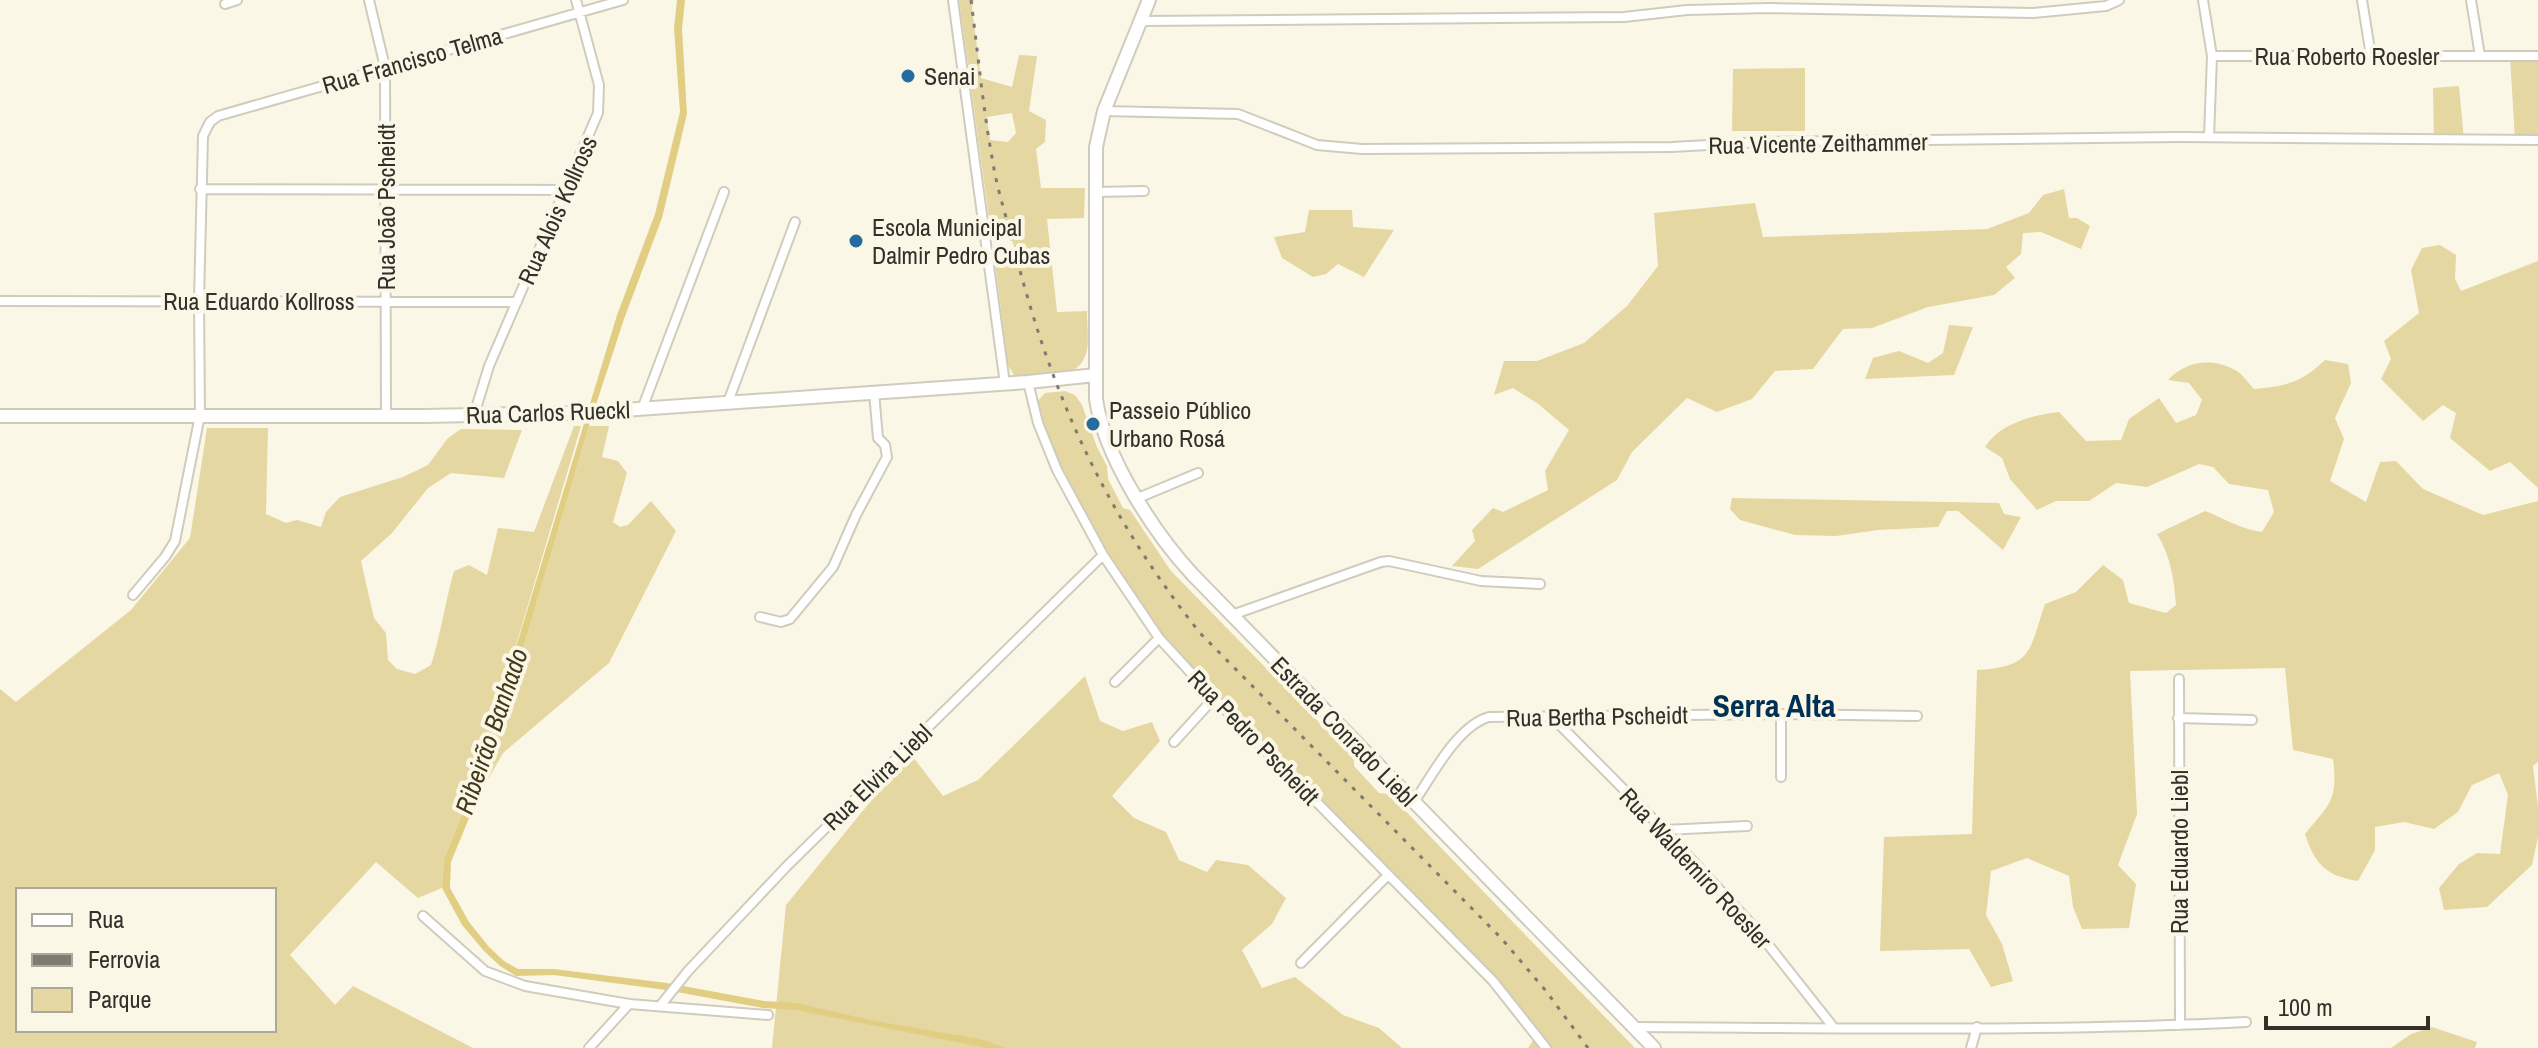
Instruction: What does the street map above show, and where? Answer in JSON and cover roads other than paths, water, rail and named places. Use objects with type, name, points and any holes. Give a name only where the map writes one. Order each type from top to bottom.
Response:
[{"type":"main road","name":"Estrada Conrado Liebl","points":[[1149,0],[1098,132],[1096,399],[1113,452],[1175,556],[1654,1048]]},
{"type":"main road","name":"Rua Carlos Rueckl","points":[[0,416],[580,413],[1096,375]]},
{"type":"street","points":[[225,4],[237,0]]},
{"type":"street","name":"Rua João Pscheidt","points":[[369,0],[385,67],[386,416]]},
{"type":"street","name":"Rua Alois Kollross","points":[[474,415],[484,379],[594,128],[600,99],[576,0]]},
{"type":"street","name":"Rua Francisco Telma","points":[[200,189],[206,128],[218,116],[623,0]]},
{"type":"street","points":[[953,0],[1005,384]]},
{"type":"street","points":[[1140,21],[1624,17],[1769,4],[2033,13],[2106,6],[2119,0]]},
{"type":"street","points":[[2203,0],[2212,56],[2209,137]]},
{"type":"street","points":[[2362,0],[2371,56]]},
{"type":"street","points":[[2471,0],[2480,56]]},
{"type":"street","name":"Rua Roberto Roesler","points":[[2212,56],[2538,56]]},
{"type":"street","name":"Rua Vicente Zeithammer","points":[[1104,111],[1238,114],[1317,145],[1350,149],[2209,137],[2538,140]]},
{"type":"street","points":[[133,595],[175,541],[200,415],[200,189],[567,190]]},
{"type":"street","points":[[1096,192],[1144,191]]},
{"type":"street","points":[[642,409],[724,192]]},
{"type":"street","points":[[728,402],[795,222]]},
{"type":"street","name":"Rua Eduardo Kollross","points":[[0,301],[517,302]]},
{"type":"street","name":"Rua Pedro Pscheidt","points":[[1028,382],[1038,423],[1057,470],[1103,555],[1159,638],[1214,698],[1493,981],[1546,1048]]},
{"type":"street","points":[[760,617],[781,622],[790,619],[833,567],[887,457],[885,445],[878,438],[874,392]]},
{"type":"street","points":[[1138,498],[1198,473]]},
{"type":"street","name":"Rua Elvira Liebl","points":[[660,1006],[688,971],[786,867],[1103,555]]},
{"type":"street","points":[[1232,615],[1389,561],[1481,581],[1540,584]]},
{"type":"street","points":[[1115,682],[1159,638]]},
{"type":"street","name":"Rua Eduardo Liebl","points":[[2179,679],[2180,1025]]},
{"type":"street","points":[[1174,742],[1214,698]]},
{"type":"street","points":[[1781,714],[1781,777]]},
{"type":"street","name":"Rua Waldemiro Roesler","points":[[1550,715],[1755,928],[1834,1028]]},
{"type":"street","name":"Rua Bertha Pscheidt","points":[[1414,802],[1458,739],[1473,724],[1489,717],[1917,716]]},
{"type":"street","points":[[2178,718],[2252,720]]},
{"type":"street","points":[[1664,830],[1747,826]]},
{"type":"street","points":[[1301,963],[1388,875]]},
{"type":"street","points":[[423,916],[472,960],[503,980],[552,992],[629,1004],[768,1015]]},
{"type":"street","points":[[589,1048],[629,1004]]},
{"type":"street","points":[[1634,1027],[1977,1027],[2246,1022]]},
{"type":"street","points":[[1971,1048],[1977,1027]]},
{"type":"water","name":"Ribeirão Banhado","points":[[677,0],[685,0],[682,29],[687,114],[662,218],[624,319],[589,426],[476,801],[451,862],[450,888],[469,922],[489,947],[518,969],[554,969],[667,983],[764,1001],[796,1003],[875,1021],[980,1039],[1006,1048],[986,1048],[796,1010],[763,1008],[666,990],[554,975],[516,976],[484,951],[462,925],[442,888],[444,859],[469,797],[496,713],[617,315],[655,214],[680,112],[674,28]]},
{"type":"railway","points":[[971,0],[995,173],[1027,295],[1062,398],[1107,494],[1165,587],[1200,633],[1502,939],[1588,1048]]},
{"type":"place","name":"Senai","points":[[908,76]]},
{"type":"place","name":"Escola Municipal Dalmir Pedro Cubas","points":[[856,241]]},
{"type":"place","name":"Passeio Público Urbano Rosá","points":[[1093,424]]},
{"type":"district","name":"Serra Alta","points":[[1774,705]]}]
